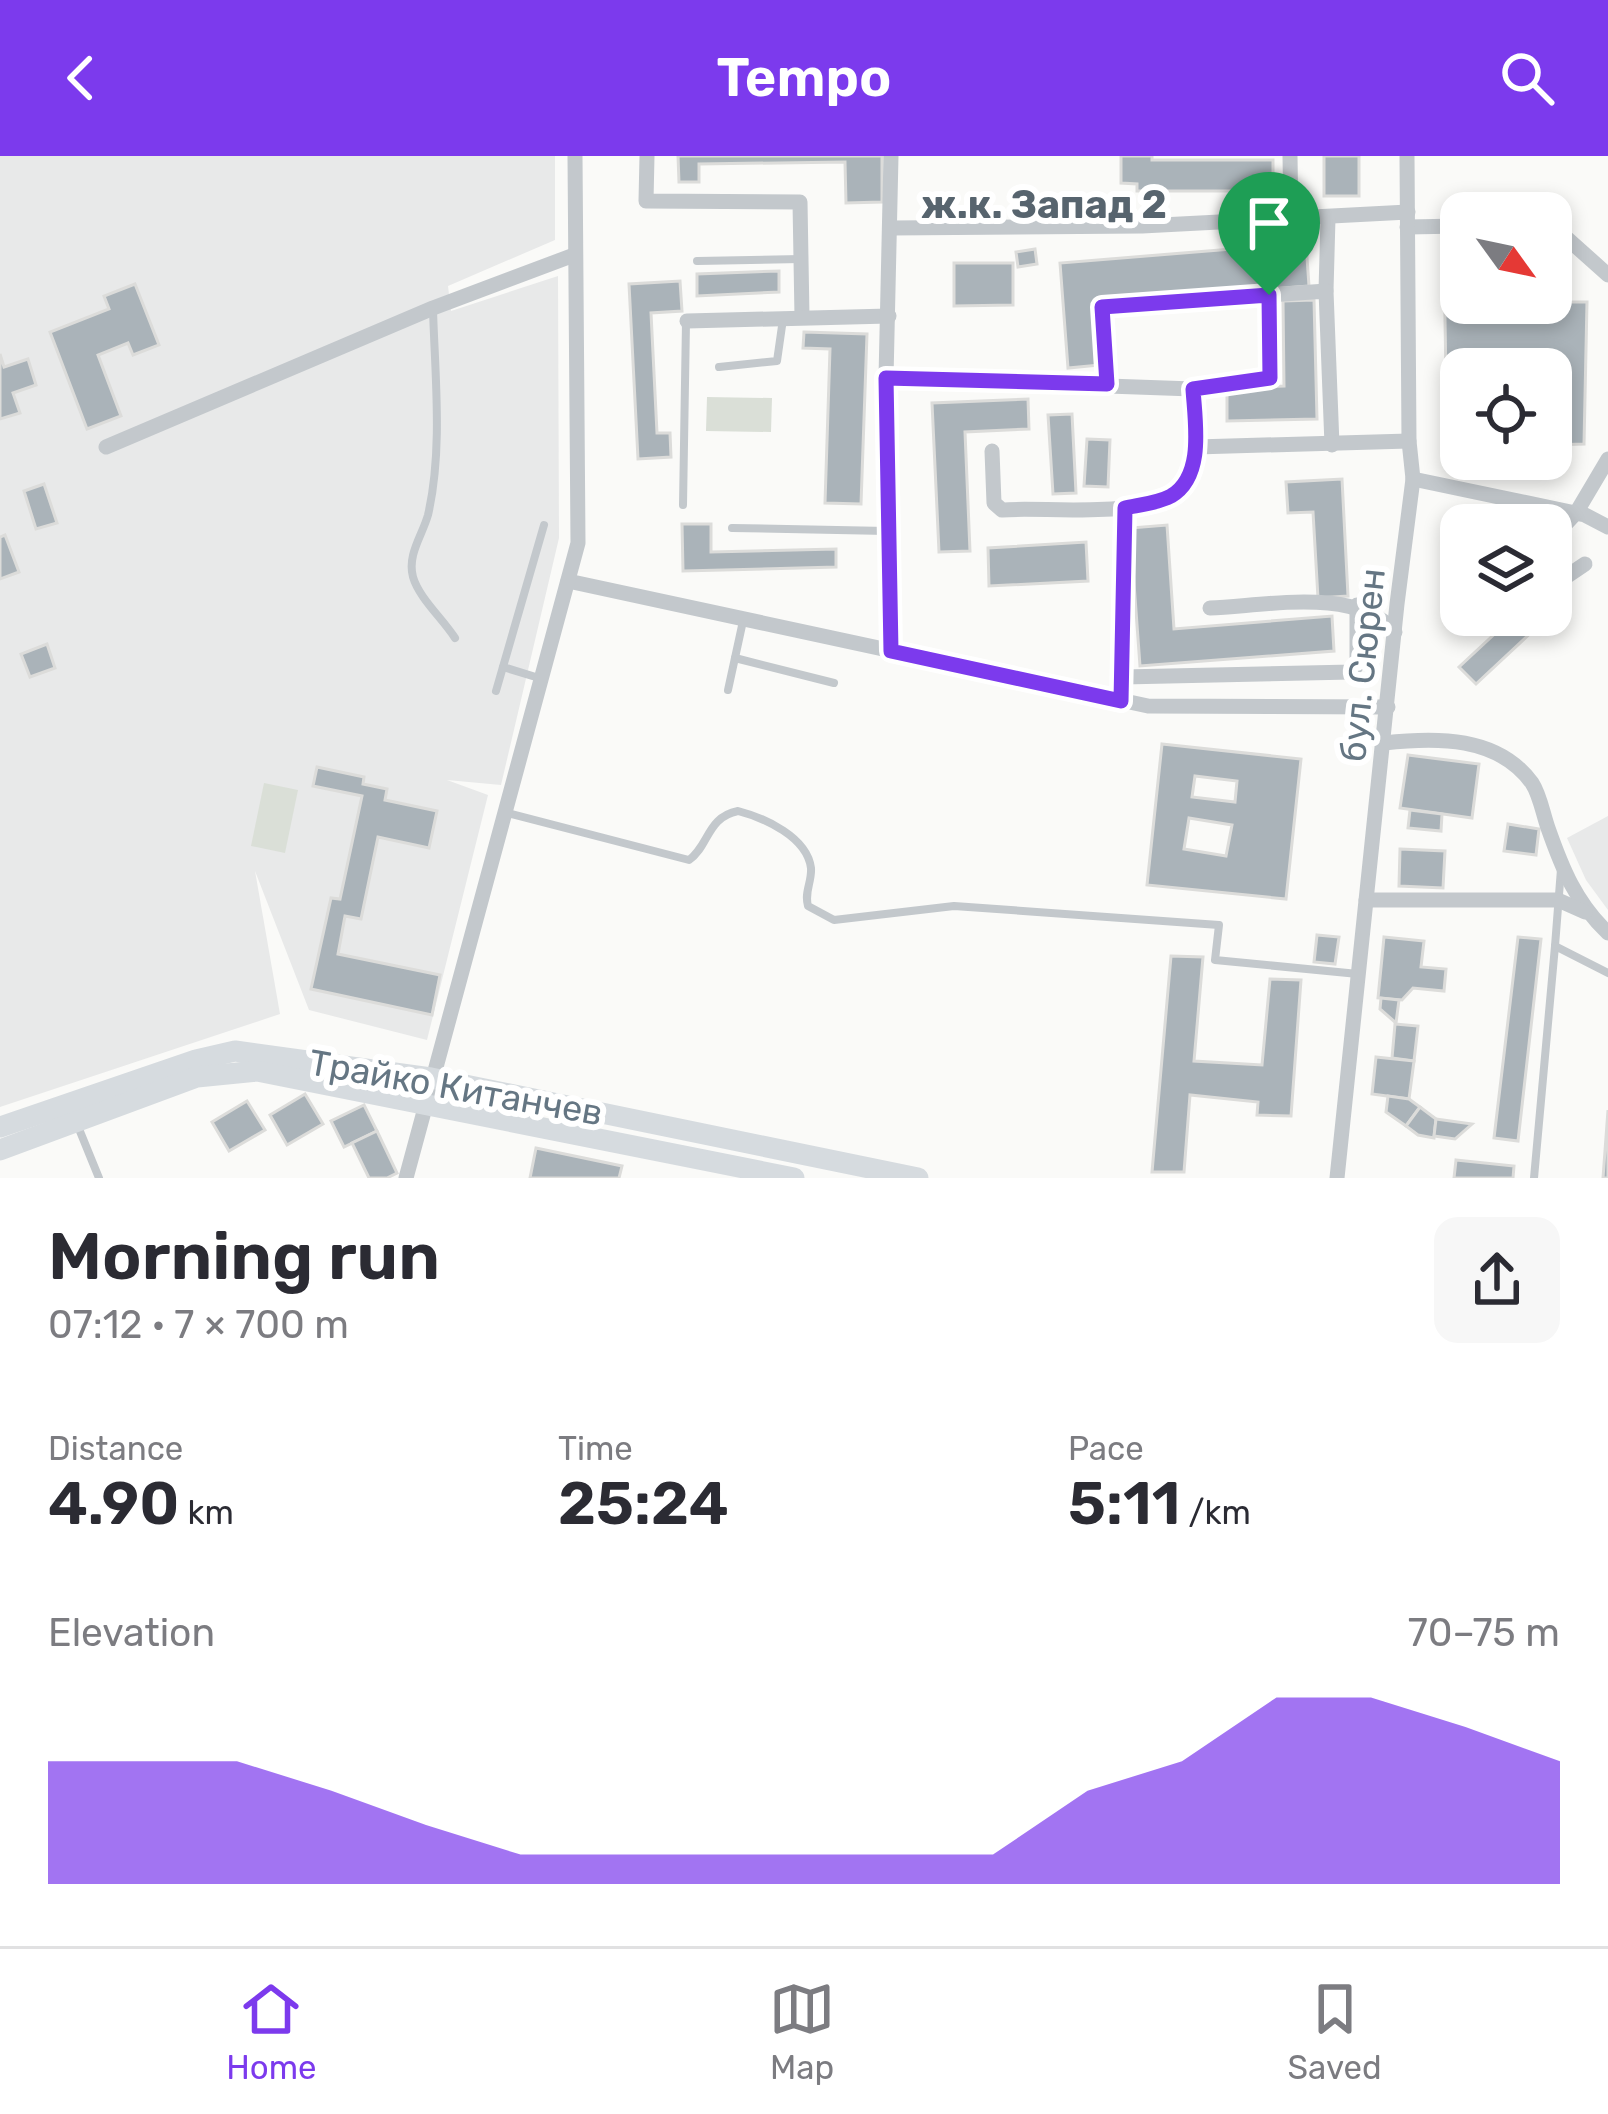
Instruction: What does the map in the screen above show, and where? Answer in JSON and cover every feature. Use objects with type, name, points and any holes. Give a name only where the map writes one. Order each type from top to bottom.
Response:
[{"type":"street","points":[[406,1178],[568,581],[580,514],[575,156]]},
{"type":"street","points":[[647,156],[646,201],[800,202],[802,317]]},
{"type":"street","points":[[891,651],[886,378],[892,156]]},
{"type":"street","points":[[1290,156],[1291,220]]},
{"type":"street","name":"бул. Сюрен","points":[[1337,1178],[1414,479],[1408,441],[1407,156]]},
{"type":"street","points":[[892,228],[1328,218],[1440,223]]},
{"type":"street","points":[[1328,218],[1332,445]]},
{"type":"street","points":[[1572,243],[1608,275]]},
{"type":"street","points":[[106,448],[433,308],[574,255]]},
{"type":"street","points":[[1107,384],[1102,307],[1326,290]]},
{"type":"street","points":[[886,378],[1193,389],[1270,378],[1269,295]]},
{"type":"street","points":[[686,321],[889,316]]},
{"type":"street","points":[[992,452],[996,508],[1125,508],[1169,497],[1187,482],[1196,447],[1193,389]]},
{"type":"street","points":[[1196,447],[1408,441]]},
{"type":"street","points":[[1572,517],[1608,459]]},
{"type":"street","points":[[1414,479],[1576,513],[1608,527]]},
{"type":"street","points":[[1121,701],[1125,508]]},
{"type":"street","points":[[1572,573],[1585,564]]},
{"type":"street","points":[[568,581],[1148,706],[1388,707]]},
{"type":"street","points":[[1123,677],[1352,672],[1357,665],[1357,605]]},
{"type":"street","points":[[1210,608],[1357,605],[1384,618],[1395,632]]},
{"type":"street","points":[[1384,743],[1443,740],[1480,746],[1505,758],[1533,785],[1561,866],[1585,912]]},
{"type":"street","points":[[1366,900],[1558,900],[1585,912],[1608,933]]},
{"type":"street","name":"Трайко Китанчев","points":[[0,1126],[173,1067],[235,1051],[431,1078],[918,1178]]},
{"type":"street","name":"Трайко Китанчев","points":[[0,1150],[197,1077],[238,1070],[425,1102],[794,1178]]},
{"type":"lane","points":[[697,261],[803,259]]},
{"type":"lane","points":[[433,308],[433,470],[428,514],[411,561],[413,582],[455,638]]},
{"type":"lane","points":[[719,367],[777,362],[783,317]]},
{"type":"lane","points":[[683,505],[686,321]]},
{"type":"lane","points":[[496,691],[544,526]]},
{"type":"lane","points":[[732,528],[889,531]]},
{"type":"lane","points":[[728,690],[744,617]]},
{"type":"lane","points":[[735,658],[834,683]]},
{"type":"lane","points":[[503,668],[539,678]]},
{"type":"lane","points":[[503,811],[689,860],[722,816],[747,813],[804,848],[812,873],[805,896],[808,906],[834,920],[954,905],[1219,925],[1215,960],[1358,974]]},
{"type":"lane","points":[[1534,1178],[1561,866]]},
{"type":"lane","points":[[1555,946],[1608,973]]},
{"type":"lane","points":[[76,1122],[99,1178]]},
{"type":"shaded area","points":[[0,156],[555,156],[555,240],[448,286],[451,311],[558,276],[559,538],[501,785],[447,780],[488,795],[427,1040],[309,1010],[255,871],[280,1014],[0,1107]]},
{"type":"shaded area","points":[[707,397],[772,398],[771,432],[706,431]]},
{"type":"shaded area","points":[[264,783],[298,790],[285,853],[251,846]]},
{"type":"shaded area","points":[[1608,816],[1608,910],[1586,880],[1567,838]]},
{"type":"building","points":[[678,156],[882,156],[882,202],[846,203],[845,162],[699,164],[699,182],[679,182]]},
{"type":"building","points":[[1121,156],[1273,160],[1273,191],[1137,191],[1137,184],[1121,183]]},
{"type":"building","points":[[1324,156],[1359,156],[1359,196],[1324,196]]},
{"type":"building","points":[[1306,243],[1309,286],[1095,303],[1100,365],[1068,368],[1060,263]]},
{"type":"building","points":[[1035,249],[1037,264],[1018,267],[1016,252]]},
{"type":"building","points":[[954,263],[1013,263],[1013,305],[954,306]]},
{"type":"building","points":[[779,271],[779,292],[697,296],[697,274]]},
{"type":"building","points":[[680,281],[682,311],[651,313],[657,433],[670,433],[671,457],[638,459],[629,284]]},
{"type":"building","points":[[135,284],[159,345],[133,355],[128,343],[98,355],[121,416],[87,429],[50,332],[109,309],[104,296]]},
{"type":"building","points":[[1314,300],[1317,419],[1227,421],[1227,388],[1284,386],[1283,301]]},
{"type":"building","points":[[1572,302],[1587,302],[1584,444],[1572,444],[1572,348],[1445,348],[1445,324],[1572,324]]},
{"type":"building","points":[[804,332],[867,334],[861,504],[825,503],[830,349],[803,348]]},
{"type":"building","points":[[0,354],[4,367],[28,359],[36,385],[13,393],[20,413],[0,419]]},
{"type":"building","points":[[1028,399],[1029,429],[965,432],[970,551],[939,552],[932,403]]},
{"type":"building","points":[[1072,414],[1076,493],[1053,494],[1048,415]]},
{"type":"building","points":[[1087,439],[1110,440],[1108,487],[1084,486]]},
{"type":"building","points":[[1342,479],[1348,596],[1318,598],[1313,512],[1288,513],[1286,482]]},
{"type":"building","points":[[44,484],[57,523],[36,529],[24,491]]},
{"type":"building","points":[[682,524],[711,524],[711,552],[836,549],[836,567],[683,571]]},
{"type":"building","points":[[1167,525],[1174,629],[1332,616],[1334,651],[1140,666],[1130,528]]},
{"type":"building","points":[[5,535],[19,572],[0,579],[0,537]]},
{"type":"building","points":[[1086,542],[1088,581],[989,586],[988,548]]},
{"type":"building","points":[[1492,636],[1527,636],[1476,684],[1459,667]]},
{"type":"building","points":[[47,644],[55,668],[30,677],[21,654]]},
{"type":"building","points":[[1162,744],[1301,759],[1286,899],[1147,885]],"holes":[[[1195,776],[1237,781],[1235,802],[1192,797]],[[1189,818],[1232,825],[1226,856],[1184,849]]]},
{"type":"building","points":[[1408,755],[1479,764],[1472,818],[1400,808]]},
{"type":"building","points":[[317,767],[364,777],[363,784],[387,789],[385,800],[437,811],[429,848],[378,837],[361,919],[345,916],[338,954],[440,975],[432,1015],[311,989],[331,898],[340,899],[362,796],[313,786]]},
{"type":"building","points":[[1410,810],[1442,814],[1441,831],[1408,828]]},
{"type":"building","points":[[1508,824],[1539,829],[1536,855],[1504,851]]},
{"type":"building","points":[[1400,849],[1445,851],[1443,888],[1399,886]]},
{"type":"building","points":[[1317,935],[1339,937],[1335,964],[1314,962]]},
{"type":"building","points":[[1384,937],[1424,941],[1421,967],[1446,969],[1444,991],[1413,988],[1402,1000],[1378,998]]},
{"type":"building","points":[[1518,937],[1541,939],[1518,1141],[1494,1138]]},
{"type":"building","points":[[1171,956],[1203,957],[1194,1061],[1262,1065],[1270,979],[1301,980],[1291,1116],[1257,1115],[1258,1102],[1190,1095],[1184,1172],[1152,1172]]},
{"type":"building","points":[[1381,998],[1399,1000],[1396,1023],[1380,1009]]},
{"type":"building","points":[[1395,1024],[1418,1026],[1414,1061],[1392,1058]]},
{"type":"building","points":[[1376,1057],[1414,1061],[1409,1099],[1372,1094]]},
{"type":"building","points":[[305,1094],[323,1124],[287,1145],[270,1115]]},
{"type":"building","points":[[1388,1096],[1409,1099],[1420,1107],[1406,1126],[1386,1112]]},
{"type":"building","points":[[247,1101],[265,1130],[229,1151],[212,1122]]},
{"type":"building","points":[[364,1105],[377,1131],[344,1147],[331,1121]]},
{"type":"building","points":[[1420,1107],[1436,1119],[1434,1138],[1406,1126]]},
{"type":"building","points":[[1608,1110],[1608,1178],[1603,1178]]},
{"type":"building","points":[[1436,1119],[1472,1124],[1455,1139],[1434,1136]]},
{"type":"building","points":[[377,1131],[397,1173],[387,1178],[369,1178],[352,1143]]},
{"type":"building","points":[[536,1148],[622,1166],[619,1178],[530,1178]]},
{"type":"building","points":[[1456,1160],[1514,1166],[1513,1178],[1454,1178]]},
{"type":"district","name":"ж.к. Запад 2","points":[[1044,204]]},
{"type":"route","points":[[1269,295],[1270,378],[1193,389],[1196,447],[1187,482],[1169,497],[1125,508],[1121,701],[891,651],[886,378],[1107,384],[1102,307],[1269,295]]}]
